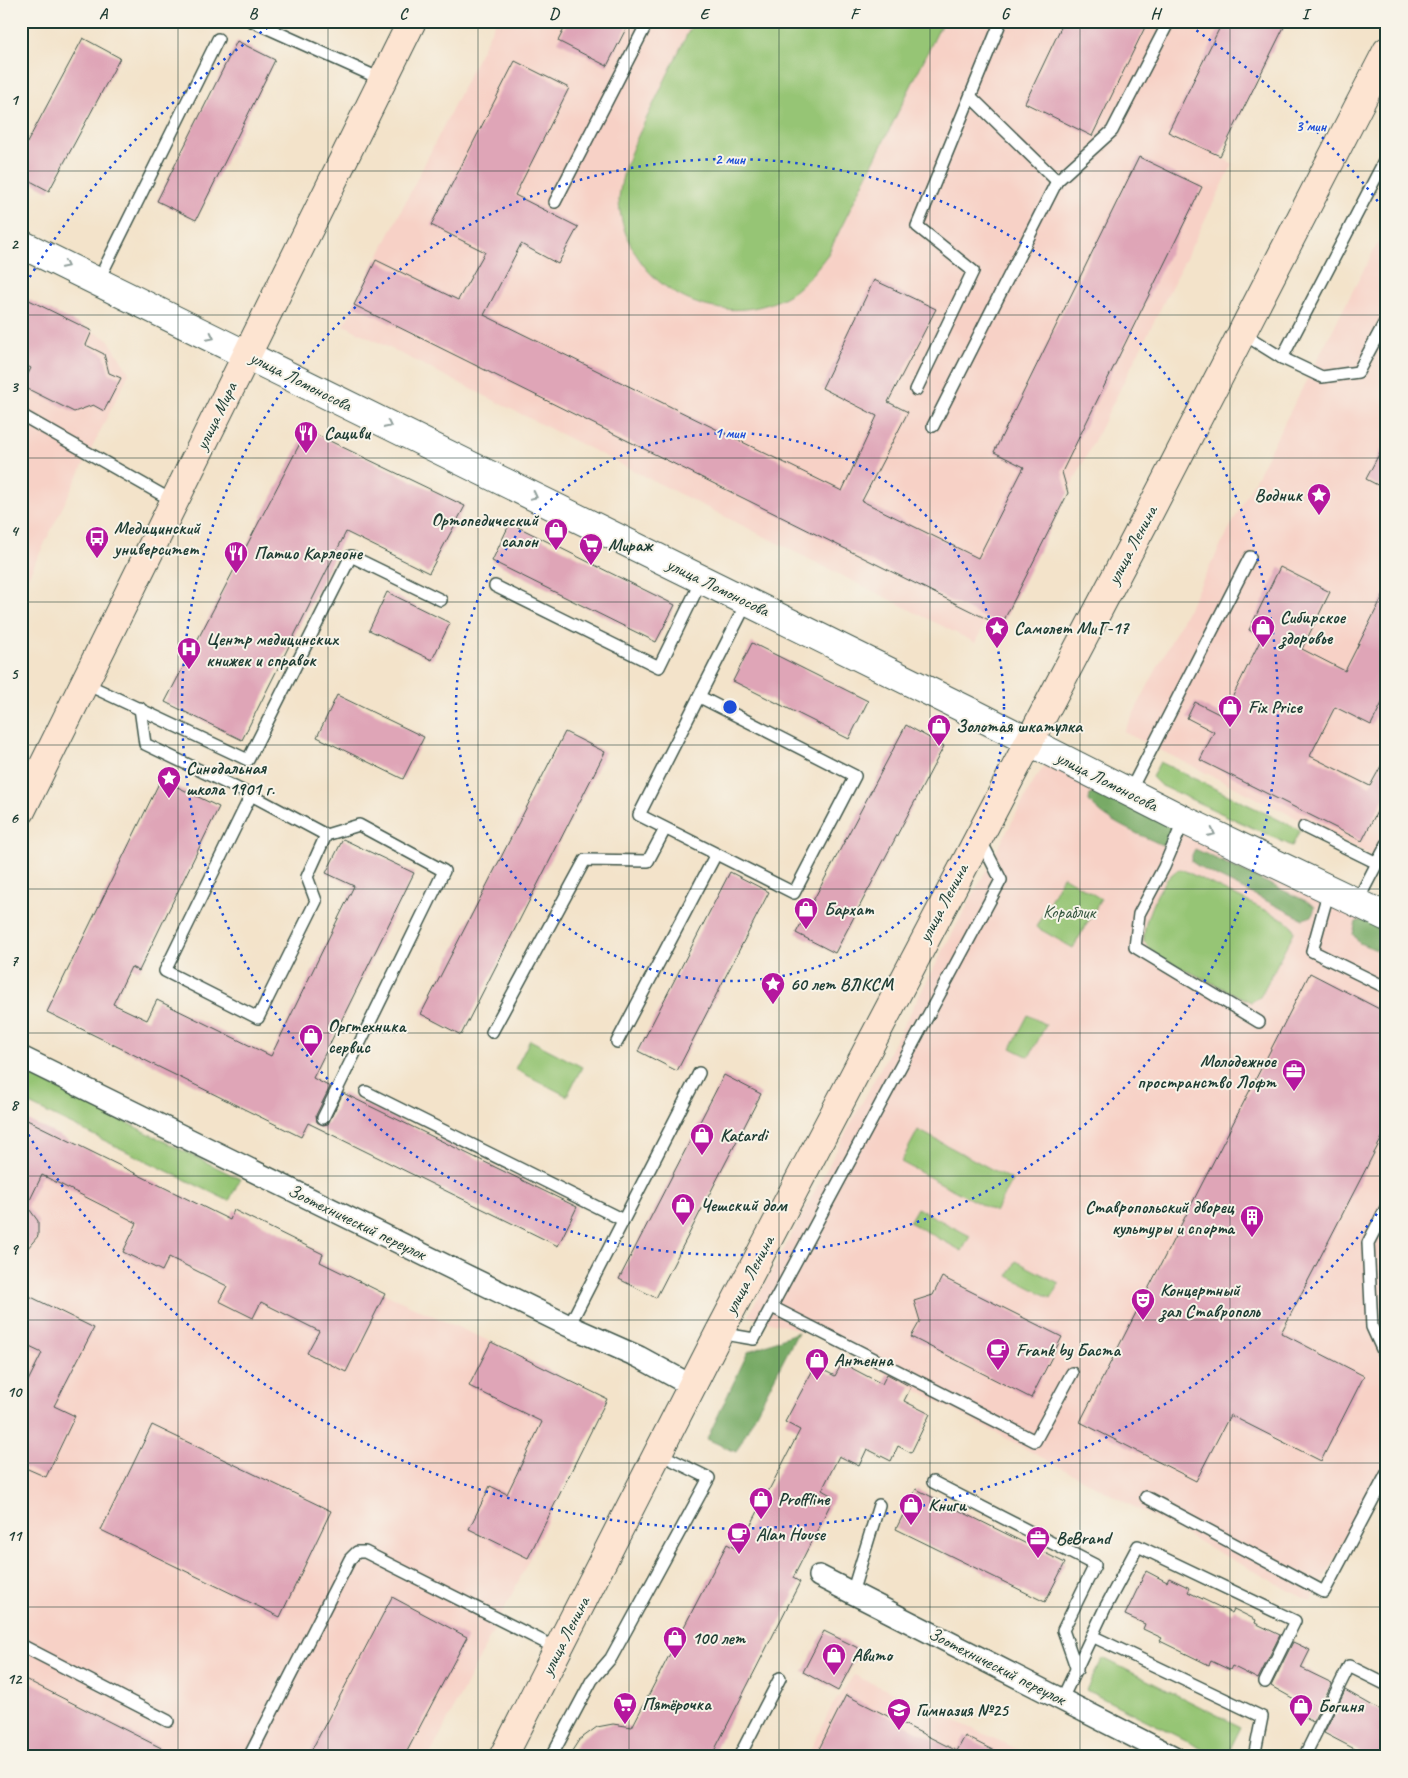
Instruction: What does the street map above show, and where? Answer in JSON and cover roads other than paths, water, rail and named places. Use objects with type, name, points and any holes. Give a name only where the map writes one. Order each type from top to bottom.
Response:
[{"type":"main road","name":"улица Мира","points":[[21,811],[412,21]]},
{"type":"main road","name":"улица Ленина","points":[[503,1757],[719,1333],[1242,333],[1387,51]]},
{"type":"street","name":"улица Ломоносова","points":[[21,244],[702,579],[1130,791],[1184,820],[1387,917]]},
{"type":"street","name":"Зоотехнический переулок","points":[[21,1057],[568,1326],[639,1357],[692,1386]]},
{"type":"street","name":"Зоотехнический переулок","points":[[818,1576],[1174,1757]]},
{"type":"lane","points":[[252,21],[383,80]]},
{"type":"lane","points":[[555,202],[648,21]]},
{"type":"lane","points":[[916,390],[973,270],[917,226],[1001,21]]},
{"type":"lane","points":[[933,426],[1057,181],[1112,130],[1169,21]]},
{"type":"lane","points":[[98,281],[218,39]]},
{"type":"lane","points":[[971,98],[1057,181]]},
{"type":"lane","points":[[1282,358],[1387,156]]},
{"type":"lane","points":[[1242,333],[1282,358],[1322,377],[1358,372],[1387,318]]},
{"type":"lane","points":[[25,417],[174,501]]},
{"type":"lane","points":[[84,683],[248,760],[351,556],[441,600]]},
{"type":"lane","points":[[1130,791],[1250,557]]},
{"type":"lane","points":[[495,586],[659,667],[702,579]]},
{"type":"lane","points":[[700,697],[855,776],[794,893],[638,815],[747,602]]},
{"type":"lane","points":[[140,708],[145,744],[326,835],[359,825],[444,870],[323,1118]]},
{"type":"lane","points":[[250,796],[165,971],[258,1018],[316,901],[307,877],[326,835]]},
{"type":"lane","points":[[1184,820],[1164,867],[1139,914],[1135,947],[1259,1022]]},
{"type":"lane","points":[[1304,827],[1377,863]]},
{"type":"lane","points":[[492,1032],[585,860],[648,861],[665,829]]},
{"type":"lane","points":[[719,1333],[754,1339],[1001,880],[978,836]]},
{"type":"lane","points":[[1357,902],[1387,844]]},
{"type":"lane","points":[[617,1042],[716,854]]},
{"type":"lane","points":[[1329,890],[1312,951],[1387,988]]},
{"type":"lane","points":[[568,1326],[699,1073]]},
{"type":"lane","points":[[366,1092],[623,1220]]},
{"type":"lane","points":[[1387,1206],[1368,1243],[1372,1327],[1387,1360]]},
{"type":"lane","points":[[772,1307],[1035,1441],[1072,1373]]},
{"type":"lane","points":[[551,1757],[592,1680],[611,1658],[709,1478],[658,1453]]},
{"type":"lane","points":[[1146,1497],[1324,1592],[1387,1473]]},
{"type":"lane","points":[[934,1482],[1095,1565],[1063,1630],[1077,1670]]},
{"type":"lane","points":[[852,1593],[879,1505]]},
{"type":"lane","points":[[1062,1699],[1104,1608],[1138,1546],[1295,1621],[1265,1682]]},
{"type":"lane","points":[[249,1757],[350,1559],[356,1552],[365,1552],[558,1649]]},
{"type":"lane","points":[[1092,1636],[1262,1717],[1254,1757]]},
{"type":"lane","points":[[21,1645],[168,1721]]},
{"type":"lane","points":[[1304,1757],[1349,1666],[1387,1686]]},
{"type":"lane","points":[[738,1757],[780,1678]]},
{"type":"place","name":"Сациви","points":[[306,454]]},
{"type":"place","name":"Водник","points":[[1319,516]]},
{"type":"place","name":"Ортопедический салон","points":[[556,551]]},
{"type":"place","name":"Медицинский университет","points":[[97,559]]},
{"type":"place","name":"Мираж","points":[[591,566]]},
{"type":"place","name":"Патио Карлеоне","points":[[236,574]]},
{"type":"place","name":"Сибирское здоровье","points":[[1263,648]]},
{"type":"place","name":"Самолет МиГ-17","points":[[997,649]]},
{"type":"place","name":"Центр медицинских книжек и справок","points":[[189,670]]},
{"type":"place","name":"Fix Price","points":[[1230,728]]},
{"type":"place","name":"Золотая шкатулка","points":[[939,747]]},
{"type":"place","name":"Синодальная школа 1901 г.","points":[[169,799]]},
{"type":"place","name":"Бархат","points":[[806,930]]},
{"type":"place","name":"60 лет ВЛКСМ","points":[[773,1005]]},
{"type":"place","name":"Оргтехника сервис","points":[[311,1057]]},
{"type":"place","name":"Молодежное пространство Лофт","points":[[1294,1092]]},
{"type":"place","name":"Katardi","points":[[702,1156]]},
{"type":"place","name":"Чешский дом","points":[[683,1226]]},
{"type":"place","name":"Ставропольский дворец культуры и спорта","points":[[1252,1238]]},
{"type":"place","name":"Концертный зал Ставрополь","points":[[1143,1321]]},
{"type":"place","name":"Frank by Баста","points":[[998,1371]]},
{"type":"place","name":"Антенна","points":[[817,1381]]},
{"type":"place","name":"Proffline","points":[[761,1520]]},
{"type":"place","name":"Книги","points":[[911,1526]]},
{"type":"place","name":"Alan House","points":[[739,1555]]},
{"type":"place","name":"BeBrand","points":[[1038,1559]]},
{"type":"place","name":"100 лет","points":[[675,1659]]},
{"type":"place","name":"Авито","points":[[834,1676]]},
{"type":"place","name":"Пятёрочка","points":[[625,1725]]},
{"type":"place","name":"Богиня","points":[[1301,1727]]},
{"type":"place","name":"Гимназия №25","points":[[899,1731]]},
{"type":"park label","name":"Кораблик","points":[[1069,912]]}]
